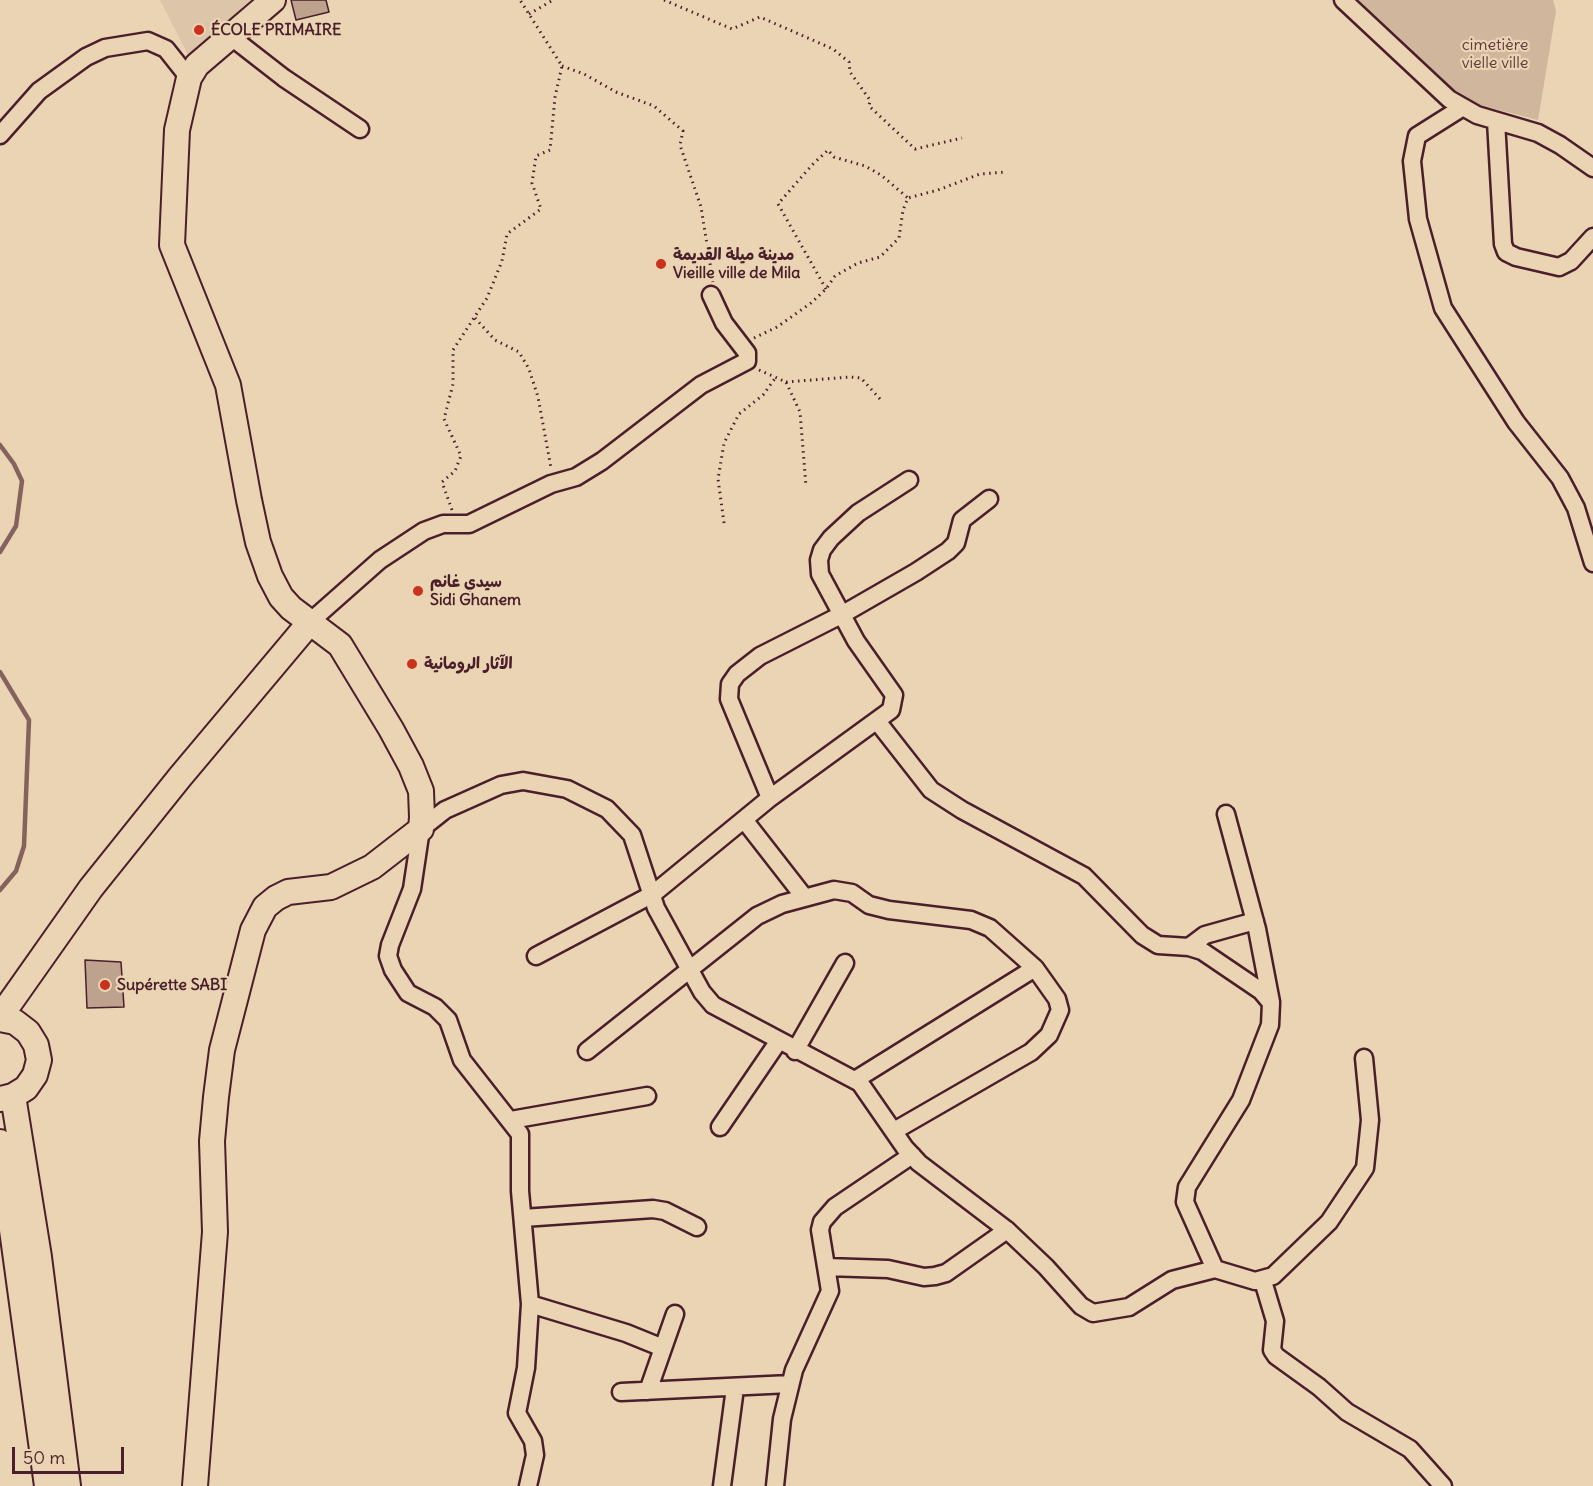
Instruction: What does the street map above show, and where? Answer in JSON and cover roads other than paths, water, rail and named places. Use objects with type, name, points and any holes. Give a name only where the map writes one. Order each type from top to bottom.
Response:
[{"type":"main road","points":[[195,1486],[215,1232],[212,1161],[216,1097],[222,1050],[253,930],[265,907],[276,898],[288,892],[331,887],[348,880],[372,867],[421,829],[421,791],[391,729],[340,645],[291,608],[281,597],[270,576],[258,542],[228,385],[172,245],[177,130],[189,78],[197,65],[273,0]]},
{"type":"main road","points":[[47,1486],[52,1438],[6,1097],[26,1088],[35,1075],[39,1060],[36,1045],[28,1032],[15,1022],[0,1018],[91,888],[180,777],[311,621]]},
{"type":"main road","points":[[0,1142],[52,1438],[68,1486]]},
{"type":"street","points":[[1342,0],[1404,60],[1463,108],[1538,134],[1560,145],[1593,168]]},
{"type":"street","points":[[230,36],[284,78],[360,129]]},
{"type":"street","points":[[0,135],[39,91],[86,57],[105,48],[148,41],[166,49],[189,78]]},
{"type":"street","points":[[1463,108],[1422,131],[1414,143],[1413,152],[1418,219],[1443,308],[1516,422],[1560,478],[1576,508],[1593,563]]},
{"type":"street","points":[[1496,121],[1503,244],[1506,252],[1516,258],[1559,267],[1571,261],[1593,237]]},
{"type":"street","points":[[311,621],[380,560],[402,544],[424,531],[443,524],[457,526],[486,517],[554,483],[576,477],[602,461],[701,385],[744,363],[748,356],[724,322],[711,295]]},
{"type":"street","points":[[536,956],[652,894],[745,821],[770,798],[891,710],[894,694],[856,641],[820,574],[822,550],[858,513],[909,480]]},
{"type":"street","points":[[770,798],[729,699],[730,684],[737,674],[760,656],[843,614],[948,551],[956,543],[962,520],[989,499]]},
{"type":"street","points":[[877,721],[931,790],[962,810],[1084,876],[1142,935],[1158,945],[1189,947],[1202,951],[1261,991],[1271,1003]]},
{"type":"street","points":[[528,1486],[535,1455],[533,1441],[517,1413],[526,1368],[530,1304],[520,1191],[522,1148],[520,1134],[462,1060],[454,1034],[443,1014],[408,993],[393,970],[388,956],[390,945],[412,889],[421,829],[445,810],[501,784],[523,781],[567,789],[592,799],[620,820],[632,835],[656,908],[702,992],[713,1005],[778,1042],[860,1083],[912,1155],[1007,1230],[1046,1267],[1081,1306],[1094,1313],[1129,1307],[1172,1280],[1215,1269],[1255,1281],[1263,1281],[1273,1276],[1329,1222],[1365,1168],[1370,1120],[1364,1058]]},
{"type":"street","points":[[1215,1269],[1185,1202],[1186,1187],[1241,1100],[1270,1025],[1271,1003],[1255,921],[1226,813]]},
{"type":"street","points":[[745,821],[805,898]]},
{"type":"street","points":[[587,1051],[766,910],[805,898],[844,890],[869,905],[889,910],[971,920],[990,928],[1035,968],[1057,999],[1060,1010],[1049,1035],[1030,1052],[894,1131]]},
{"type":"street","points":[[1189,947],[1205,935],[1255,921]]},
{"type":"street","points":[[795,1051],[845,963]]},
{"type":"street","points":[[855,1080],[1035,968]]},
{"type":"street","points":[[720,1127],[778,1042]]},
{"type":"street","points":[[511,1120],[647,1096]]},
{"type":"street","points":[[775,1486],[782,1419],[790,1384],[794,1370],[830,1291],[820,1230],[828,1214],[912,1155]]},
{"type":"street","points":[[523,1218],[653,1209],[664,1211],[697,1227]]},
{"type":"street","points":[[826,1267],[888,1269],[924,1277],[935,1276],[946,1273],[1007,1230]]},
{"type":"street","points":[[1263,1281],[1275,1321],[1272,1350],[1276,1356],[1319,1387],[1347,1412],[1410,1449],[1443,1486]]},
{"type":"street","points":[[530,1304],[626,1333],[663,1348]]},
{"type":"street","points":[[648,1391],[675,1314]]},
{"type":"street","points":[[621,1392],[790,1384]]},
{"type":"street","points":[[722,1486],[735,1388]]},
{"type":"waterway","points":[[0,445],[14,464],[22,481],[16,526],[0,552]]},
{"type":"waterway","points":[[0,672],[29,720],[24,846],[16,871],[0,890]]},
{"type":"place","name":"ÉCOLE PRIMAIRE","points":[[199,30]]},
{"type":"place","name":"مدينة ميلة القديمة Vieille ville de Mila","points":[[661,264]]},
{"type":"place","name":"سيدي غانم Sidi Ghanem","points":[[418,591]]},
{"type":"place","name":"الآثار الرومانية","points":[[412,664]]},
{"type":"place","name":"Supérette SABI","points":[[105,985]]},
{"type":"park label","name":"cimetière vielle ville","points":[[1495,54]]}]
